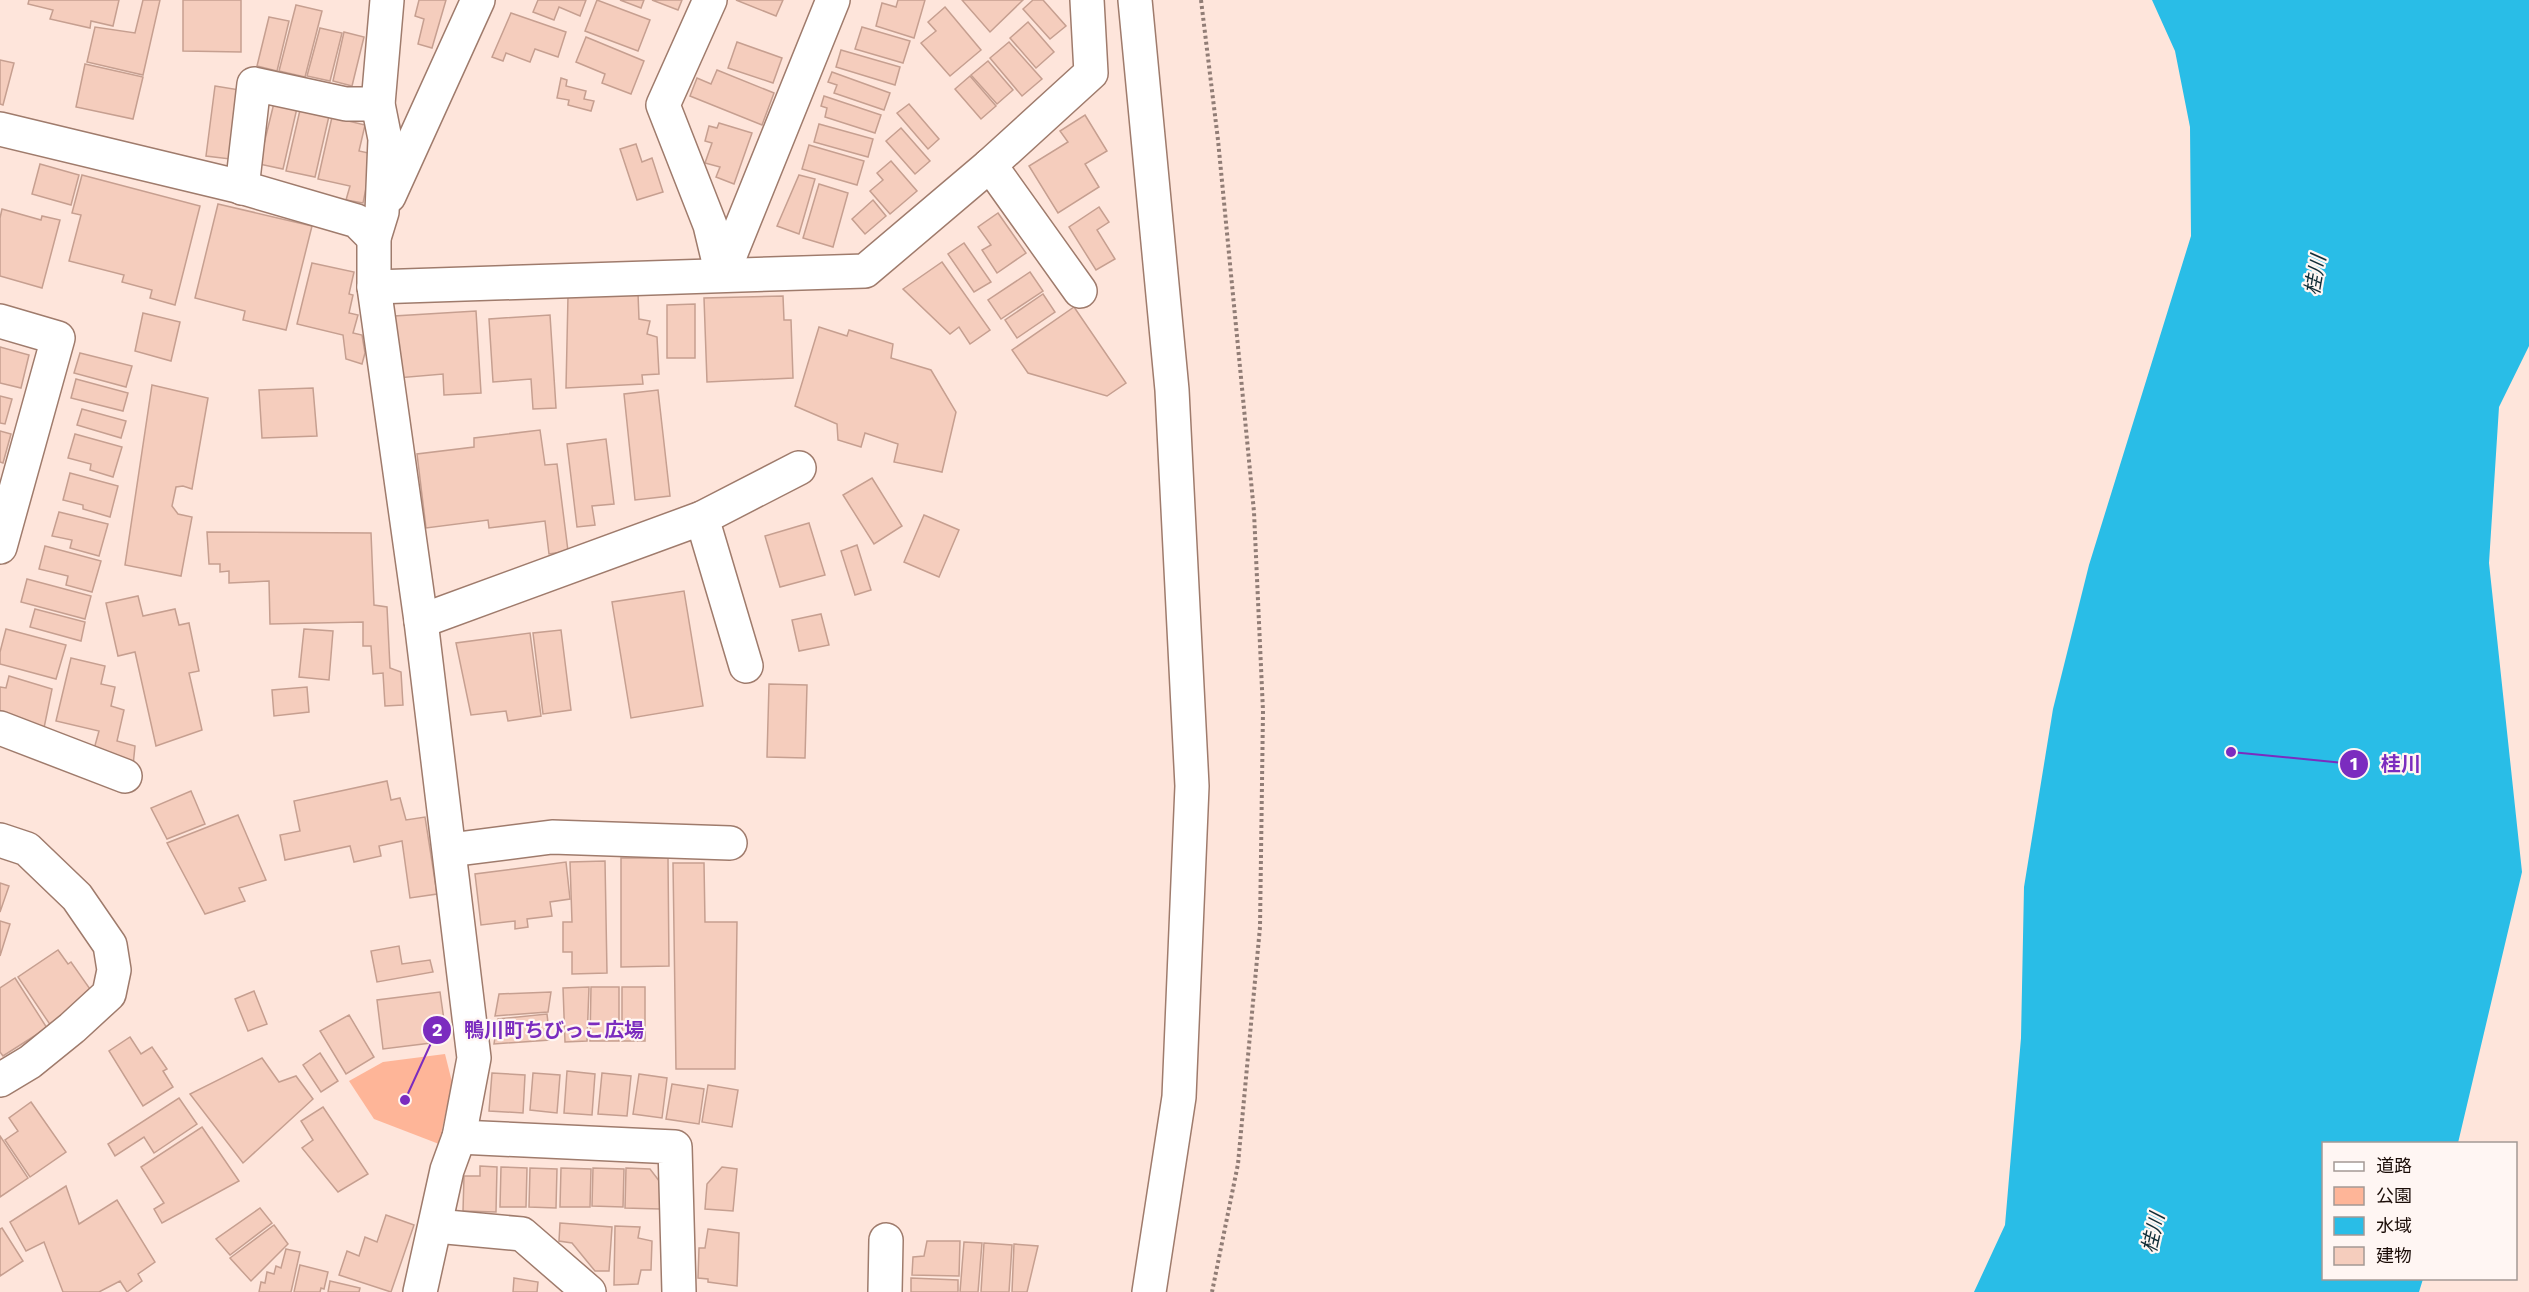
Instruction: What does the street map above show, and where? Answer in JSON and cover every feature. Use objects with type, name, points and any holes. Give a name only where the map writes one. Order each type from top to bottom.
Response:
[{"type":"street","points":[[387,0],[378,105],[385,139],[375,286],[421,621],[474,1059],[459,1137],[447,1170],[420,1292]]},
{"type":"street","points":[[378,225],[478,0]]},
{"type":"street","points":[[710,0],[663,105],[710,225],[722,275]]},
{"type":"street","points":[[722,275],[833,0]]},
{"type":"street","points":[[375,286],[865,271],[990,165],[1091,73],[1087,0]]},
{"type":"street","points":[[1135,0],[1172,390],[1192,786],[1179,1097],[1149,1292]]},
{"type":"street","points":[[242,188],[254,84],[346,104],[378,105]]},
{"type":"street","points":[[0,129],[242,188],[378,225]]},
{"type":"street","points":[[990,165],[1080,291]]},
{"type":"street","points":[[0,321],[58,338],[0,548]]},
{"type":"street","points":[[421,621],[702,518],[799,468]]},
{"type":"street","points":[[702,518],[746,666]]},
{"type":"street","points":[[0,728],[125,776]]},
{"type":"street","points":[[450,850],[552,837],[730,843]]},
{"type":"street","points":[[0,840],[27,849],[77,897],[110,945],[114,970],[109,994],[39,1056],[0,1080]]},
{"type":"street","points":[[459,1137],[675,1147],[679,1292]]},
{"type":"street","points":[[436,1226],[522,1234],[589,1292]]},
{"type":"street","points":[[885,1292],[886,1240]]},
{"type":"path","points":[[1201,0],[1218,140],[1254,512],[1263,711],[1260,927],[1238,1164],[1212,1292]]},
{"type":"green space","points":[[445,1054],[452,1082],[439,1144],[374,1119],[349,1081],[383,1062]]},
{"type":"water","points":[[2152,0],[2529,0],[2529,346],[2499,407],[2489,563],[2522,872],[2458,1142],[2322,1142],[2322,1280],[2423,1280],[2419,1292],[1974,1292],[2005,1225],[2021,1038],[2024,887],[2053,709],[2089,565],[2191,236],[2190,127],[2175,51]]},
{"type":"building","points":[[29,0],[119,0],[113,26],[91,21],[90,28],[50,19],[53,10],[28,4]]},
{"type":"building","points":[[143,0],[160,0],[143,75],[87,62],[95,27],[135,33]]},
{"type":"building","points":[[183,0],[241,0],[241,52],[183,51]]},
{"type":"building","points":[[419,0],[446,0],[432,48],[418,44],[424,19],[415,16]]},
{"type":"building","points":[[538,0],[586,0],[580,16],[559,7],[554,20],[533,12]]},
{"type":"building","points":[[597,0],[650,20],[638,51],[585,31]]},
{"type":"building","points":[[620,0],[644,0],[641,8]]},
{"type":"building","points":[[652,0],[682,0],[678,10]]},
{"type":"building","points":[[736,0],[783,0],[776,16]]},
{"type":"building","points":[[898,0],[925,0],[914,38],[876,26],[882,3],[896,7]]},
{"type":"building","points":[[962,0],[1023,0],[990,32]]},
{"type":"building","points":[[1033,0],[1043,0],[1066,26],[1050,39],[1023,9]]},
{"type":"building","points":[[296,5],[322,11],[305,77],[279,71]]},
{"type":"building","points":[[945,7],[981,50],[950,76],[921,43],[936,31],[928,22]]},
{"type":"building","points":[[511,13],[566,32],[558,57],[535,49],[530,62],[506,53],[503,61],[492,57]]},
{"type":"building","points":[[269,17],[289,21],[277,71],[257,66]]},
{"type":"building","points":[[1028,22],[1054,52],[1036,68],[1010,38]]},
{"type":"building","points":[[862,27],[910,41],[903,63],[855,49]]},
{"type":"building","points":[[320,28],[342,33],[330,81],[307,76]]},
{"type":"building","points":[[344,32],[364,37],[352,86],[333,81]]},
{"type":"building","points":[[586,37],[644,61],[631,94],[602,83],[605,74],[576,62]]},
{"type":"building","points":[[737,42],[782,58],[773,83],[728,68]]},
{"type":"building","points":[[1009,42],[1042,79],[1022,96],[990,58]]},
{"type":"building","points":[[841,50],[900,67],[895,85],[836,67]]},
{"type":"building","points":[[0,60],[14,63],[3,105],[0,104]]},
{"type":"building","points":[[988,61],[1013,90],[997,104],[971,75]]},
{"type":"building","points":[[85,64],[143,77],[133,119],[76,107]]},
{"type":"building","points":[[717,70],[774,93],[762,125],[690,96],[697,78],[711,84]]},
{"type":"building","points":[[832,72],[890,93],[884,110],[834,93],[837,85],[828,82]]},
{"type":"building","points":[[970,76],[996,106],[981,119],[955,89]]},
{"type":"building","points":[[561,78],[567,80],[566,86],[586,91],[584,99],[594,101],[591,111],[568,105],[569,100],[557,98]]},
{"type":"building","points":[[215,86],[240,90],[230,159],[206,156]]},
{"type":"building","points":[[824,96],[881,115],[875,133],[825,117],[827,108],[821,106]]},
{"type":"building","points":[[274,103],[297,108],[283,169],[259,164]]},
{"type":"building","points":[[909,104],[939,139],[928,149],[897,113]]},
{"type":"building","points":[[300,110],[329,116],[315,177],[286,171]]},
{"type":"building","points":[[1085,115],[1107,151],[1085,164],[1099,187],[1058,213],[1029,166],[1068,142],[1060,131]]},
{"type":"building","points":[[332,117],[365,125],[359,151],[373,154],[363,203],[346,200],[350,186],[318,179]]},
{"type":"building","points":[[719,123],[752,133],[734,184],[716,177],[720,167],[705,163],[712,143],[705,141],[709,126],[717,128]]},
{"type":"building","points":[[819,124],[873,139],[868,157],[814,142]]},
{"type":"building","points":[[901,128],[930,161],[915,174],[886,141]]},
{"type":"building","points":[[636,144],[642,162],[652,158],[663,192],[637,200],[620,149]]},
{"type":"building","points":[[809,145],[864,161],[857,185],[802,169]]},
{"type":"building","points":[[891,161],[917,191],[890,214],[870,191],[883,180],[877,173]]},
{"type":"building","points":[[40,164],[79,175],[71,205],[32,194]]},
{"type":"building","points":[[82,175],[200,206],[175,305],[150,298],[152,290],[122,282],[124,275],[69,261],[81,215],[72,213]]},
{"type":"building","points":[[799,175],[815,179],[799,234],[777,226]]},
{"type":"building","points":[[819,184],[848,193],[833,247],[803,238]]},
{"type":"building","points":[[873,200],[886,216],[865,234],[852,219]]},
{"type":"building","points":[[218,204],[312,226],[286,330],[243,320],[245,311],[195,298]]},
{"type":"building","points":[[1099,207],[1109,222],[1097,230],[1115,259],[1096,270],[1069,227]]},
{"type":"building","points":[[2,209],[41,220],[42,216],[60,220],[42,288],[0,276]]},
{"type":"building","points":[[998,213],[1026,253],[997,273],[982,250],[991,245],[978,227]]},
{"type":"building","points":[[964,243],[991,282],[974,292],[948,254]]},
{"type":"building","points":[[942,262],[990,330],[970,344],[959,327],[950,334],[903,289]]},
{"type":"building","points":[[312,263],[354,272],[349,294],[353,295],[349,313],[358,315],[353,333],[362,335],[365,353],[362,364],[346,359],[343,335],[297,324]]},
{"type":"building","points":[[1030,272],[1043,291],[1001,319],[988,300]]},
{"type":"building","points":[[638,293],[639,319],[650,321],[647,334],[657,337],[659,374],[642,375],[643,384],[566,388],[568,296]]},
{"type":"building","points":[[1043,294],[1055,312],[1017,338],[1005,320]]},
{"type":"building","points":[[783,296],[784,320],[791,320],[793,378],[707,382],[704,298]]},
{"type":"building","points":[[695,304],[695,358],[667,358],[667,305]]},
{"type":"building","points":[[1074,307],[1126,383],[1107,396],[1028,373],[1012,350]]},
{"type":"building","points":[[476,311],[481,393],[444,395],[443,374],[397,378],[394,316]]},
{"type":"building","points":[[143,313],[180,322],[171,361],[135,351]]},
{"type":"building","points":[[550,315],[556,408],[533,409],[531,379],[493,382],[489,319]]},
{"type":"building","points":[[819,327],[847,336],[849,330],[893,344],[891,358],[931,370],[956,412],[942,472],[894,462],[898,444],[865,433],[861,447],[838,440],[837,424],[795,406]]},
{"type":"building","points":[[0,347],[29,355],[21,388],[0,383]]},
{"type":"building","points":[[80,353],[132,366],[126,387],[74,373]]},
{"type":"building","points":[[76,379],[128,393],[123,411],[71,398]]},
{"type":"building","points":[[152,385],[208,398],[192,489],[183,486],[176,487],[172,506],[178,514],[192,517],[181,576],[125,565]]},
{"type":"building","points":[[313,388],[317,436],[262,438],[259,390]]},
{"type":"building","points":[[658,390],[670,496],[635,500],[624,394]]},
{"type":"building","points":[[0,396],[12,399],[5,424],[0,423]]},
{"type":"building","points":[[82,409],[126,421],[121,438],[77,425]]},
{"type":"building","points":[[540,430],[545,465],[557,464],[568,551],[549,554],[545,521],[489,528],[488,520],[426,528],[417,454],[474,447],[474,438]]},
{"type":"building","points":[[0,431],[11,434],[3,463],[0,462]]},
{"type":"building","points":[[75,434],[122,447],[113,477],[90,470],[91,464],[68,458]]},
{"type":"building","points":[[606,439],[614,504],[592,506],[595,525],[577,527],[567,444]]},
{"type":"building","points":[[70,473],[118,486],[110,517],[83,509],[83,505],[63,500]]},
{"type":"building","points":[[872,478],[902,526],[874,544],[843,495]]},
{"type":"building","points":[[59,512],[108,524],[99,556],[70,548],[72,540],[52,536]]},
{"type":"building","points":[[924,515],[959,530],[939,577],[904,562]]},
{"type":"building","points":[[809,523],[825,575],[780,587],[765,536]]},
{"type":"building","points":[[207,532],[371,533],[374,605],[387,607],[390,668],[401,672],[403,705],[385,706],[383,673],[373,674],[371,646],[363,646],[363,622],[270,624],[269,581],[229,583],[229,571],[220,572],[220,564],[209,564]]},
{"type":"building","points":[[857,545],[871,590],[855,595],[841,551]]},
{"type":"building","points":[[45,546],[101,561],[92,592],[66,585],[68,576],[39,569]]},
{"type":"building","points":[[27,579],[91,596],[85,619],[21,602]]},
{"type":"building","points":[[684,591],[703,706],[631,718],[612,602]]},
{"type":"building","points":[[138,596],[143,616],[175,609],[179,625],[189,623],[199,671],[189,673],[202,730],[156,746],[135,652],[118,656],[106,603]]},
{"type":"building","points":[[35,609],[85,622],[81,641],[30,627]]},
{"type":"building","points":[[821,614],[829,645],[799,651],[792,620]]},
{"type":"building","points":[[6,629],[66,645],[56,679],[0,664],[0,652]]},
{"type":"building","points":[[304,629],[333,631],[329,680],[299,677]]},
{"type":"building","points":[[561,630],[571,710],[543,714],[533,633]]},
{"type":"building","points":[[530,633],[541,716],[508,721],[506,711],[471,715],[456,643]]},
{"type":"building","points":[[71,658],[105,666],[101,684],[115,687],[111,706],[124,710],[117,741],[135,746],[133,766],[94,749],[99,731],[56,721]]},
{"type":"building","points":[[9,676],[52,689],[44,728],[0,711],[0,687],[6,688]]},
{"type":"building","points":[[769,684],[807,685],[805,758],[767,757]]},
{"type":"building","points":[[307,687],[309,712],[274,716],[272,690]]},
{"type":"building","points":[[387,781],[391,800],[400,798],[406,820],[425,817],[437,894],[410,898],[402,841],[379,846],[381,856],[354,862],[350,846],[285,860],[280,835],[300,831],[294,801]]},
{"type":"building","points":[[191,791],[205,824],[167,839],[151,808]]},
{"type":"building","points":[[238,815],[266,880],[239,888],[245,901],[205,914],[167,843]]},
{"type":"building","points":[[621,858],[668,858],[669,966],[621,967]]},
{"type":"building","points":[[605,861],[607,973],[572,974],[572,952],[563,952],[563,922],[572,922],[570,862]]},
{"type":"building","points":[[566,862],[570,899],[550,902],[552,916],[527,919],[528,927],[515,929],[515,921],[481,925],[475,874]]},
{"type":"building","points":[[673,863],[704,863],[705,922],[737,922],[735,1069],[676,1069]]},
{"type":"building","points":[[0,883],[9,886],[0,912]]},
{"type":"building","points":[[0,921],[10,924],[0,956]]},
{"type":"building","points":[[399,946],[402,964],[430,960],[433,972],[377,982],[371,951]]},
{"type":"building","points":[[58,950],[68,964],[71,962],[90,989],[85,993],[89,1000],[51,1026],[18,977]]},
{"type":"building","points":[[15,978],[47,1028],[3,1056],[0,1052],[0,988]]},
{"type":"building","points":[[589,987],[587,1041],[565,1042],[563,988]]},
{"type":"building","points":[[591,987],[619,987],[619,1041],[590,1041]]},
{"type":"building","points":[[622,987],[645,987],[645,1041],[622,1041]]},
{"type":"building","points":[[254,991],[267,1024],[248,1031],[235,999]]},
{"type":"building","points":[[440,992],[447,1041],[383,1049],[377,1000]]},
{"type":"building","points":[[551,992],[548,1012],[495,1016],[499,994]]},
{"type":"building","points":[[547,1014],[550,1040],[494,1044],[498,1019]]},
{"type":"building","points":[[349,1015],[374,1057],[346,1074],[320,1031]]},
{"type":"building","points":[[130,1037],[141,1054],[152,1047],[167,1069],[163,1071],[173,1087],[143,1106],[109,1051]]},
{"type":"building","points":[[320,1053],[338,1081],[321,1092],[303,1065]]},
{"type":"building","points":[[262,1058],[279,1082],[296,1076],[313,1099],[243,1163],[190,1094]]},
{"type":"building","points":[[567,1071],[595,1074],[592,1115],[564,1113]]},
{"type":"building","points":[[492,1073],[525,1075],[523,1113],[489,1111]]},
{"type":"building","points":[[533,1073],[560,1075],[557,1113],[530,1110]]},
{"type":"building","points":[[602,1073],[631,1076],[627,1116],[598,1114]]},
{"type":"building","points":[[639,1074],[667,1078],[662,1118],[633,1114]]},
{"type":"building","points":[[672,1084],[704,1089],[699,1124],[666,1119]]},
{"type":"building","points":[[708,1085],[738,1090],[732,1127],[702,1122]]},
{"type":"building","points":[[179,1098],[197,1124],[154,1153],[144,1137],[115,1156],[108,1144]]},
{"type":"building","points":[[31,1102],[66,1152],[30,1177],[5,1140],[18,1131],[9,1118]]},
{"type":"building","points":[[323,1107],[368,1174],[338,1192],[302,1148],[313,1140],[301,1121]]},
{"type":"building","points":[[202,1127],[239,1181],[162,1223],[154,1209],[164,1203],[141,1167]]},
{"type":"building","points":[[0,1136],[28,1178],[0,1197]]},
{"type":"building","points":[[480,1166],[497,1167],[496,1212],[463,1211],[464,1176],[480,1176]]},
{"type":"building","points":[[501,1167],[527,1168],[526,1207],[500,1207]]},
{"type":"building","points":[[722,1167],[737,1169],[733,1211],[705,1209],[707,1184]]},
{"type":"building","points":[[530,1168],[557,1169],[556,1208],[529,1207]]},
{"type":"building","points":[[561,1168],[591,1169],[590,1207],[560,1207]]},
{"type":"building","points":[[593,1168],[624,1169],[623,1207],[592,1206]]},
{"type":"building","points":[[626,1168],[650,1169],[660,1182],[660,1209],[625,1208]]},
{"type":"building","points":[[66,1186],[79,1224],[117,1200],[155,1262],[138,1274],[142,1281],[127,1292],[120,1281],[99,1292],[63,1292],[44,1242],[26,1251],[10,1222]]},
{"type":"building","points":[[260,1208],[272,1223],[230,1255],[216,1239]]},
{"type":"building","points":[[386,1215],[414,1225],[391,1292],[339,1275],[347,1251],[359,1256],[365,1237],[377,1242]]},
{"type":"building","points":[[560,1223],[612,1227],[609,1271],[595,1271],[572,1243],[559,1241]]},
{"type":"building","points":[[274,1225],[288,1244],[251,1281],[230,1258]]},
{"type":"building","points":[[615,1226],[640,1227],[638,1238],[652,1241],[651,1270],[641,1270],[638,1284],[614,1285]]},
{"type":"building","points":[[2,1228],[23,1261],[0,1276],[0,1229]]},
{"type":"building","points":[[708,1229],[739,1233],[737,1286],[708,1282],[708,1279],[698,1278],[699,1248],[705,1248]]},
{"type":"building","points":[[927,1241],[960,1241],[959,1276],[912,1275],[913,1257],[924,1256]]},
{"type":"building","points":[[964,1242],[982,1243],[978,1292],[960,1292]]},
{"type":"building","points":[[984,1243],[1012,1245],[1009,1292],[981,1292]]},
{"type":"building","points":[[1014,1244],[1038,1246],[1027,1292],[1012,1292]]},
{"type":"building","points":[[286,1249],[300,1252],[291,1292],[259,1292],[261,1282],[265,1283],[267,1272],[274,1274],[276,1266],[281,1268]]},
{"type":"building","points":[[300,1265],[328,1272],[324,1289],[321,1288],[320,1292],[294,1292]]},
{"type":"building","points":[[514,1278],[538,1282],[537,1292],[513,1292]]},
{"type":"building","points":[[911,1278],[958,1280],[958,1292],[911,1292]]},
{"type":"building","points":[[330,1281],[360,1288],[359,1292],[328,1292]]},
{"type":"place","name":"桂川","points":[[2231,752]]},
{"type":"place","name":"鴨川町ちびっこ広場","points":[[405,1100]]}]
